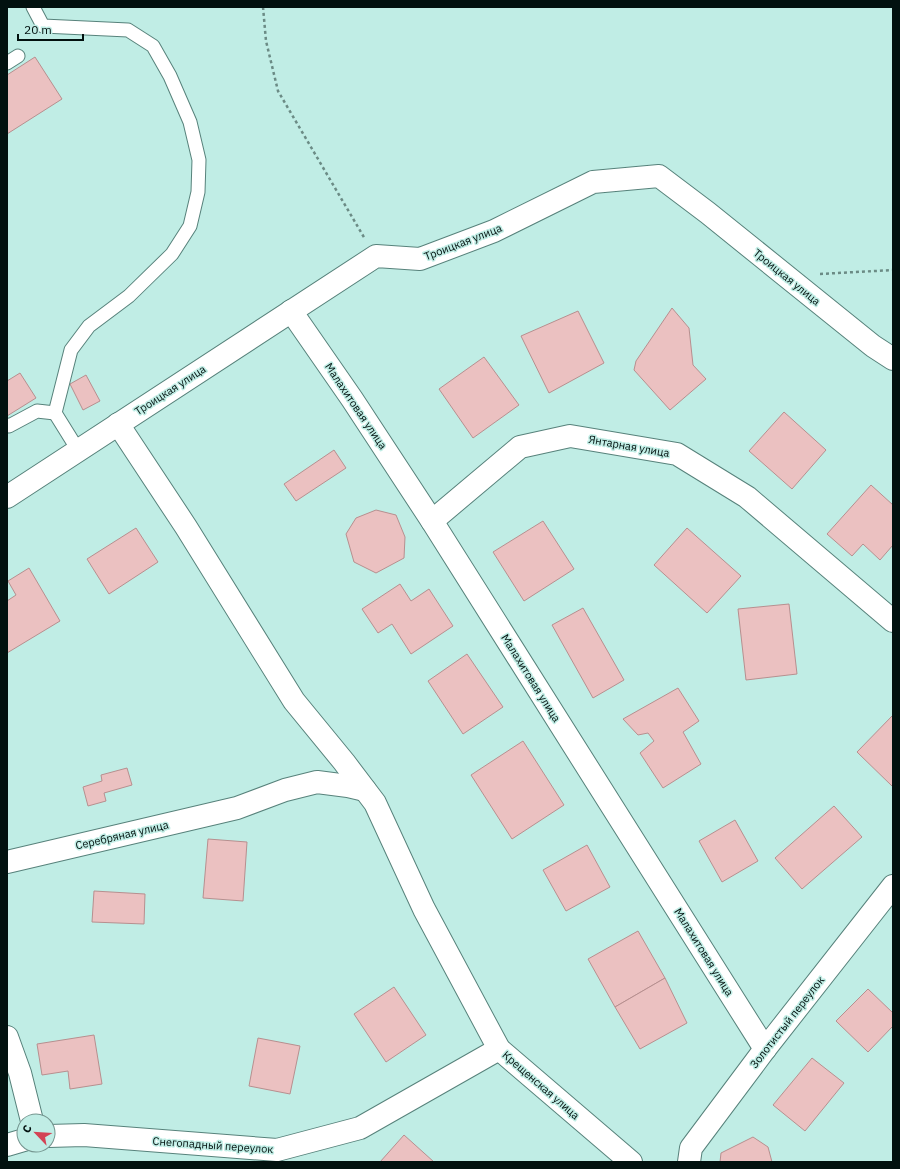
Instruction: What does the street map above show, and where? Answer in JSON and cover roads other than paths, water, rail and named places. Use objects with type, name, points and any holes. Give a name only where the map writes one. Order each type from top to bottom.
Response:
[{"type":"street","name":"Троицкая улица","points":[[7,497],[376,256],[420,259],[494,231],[593,182],[659,176],[873,346],[893,359]]},
{"type":"street","name":"Малахитовая улица","points":[[291,311],[352,399],[432,521],[765,1049]]},
{"type":"street","name":"Крещенская улица","points":[[118,424],[186,527],[294,701],[375,803],[424,909],[499,1049],[631,1162]]},
{"type":"street","name":"Янтарная улица","points":[[432,521],[520,447],[570,436],[677,454],[747,497],[893,621]]},
{"type":"street","name":"Серебряная улица","points":[[7,862],[237,808],[285,790],[317,782],[365,790]]},
{"type":"street","name":"Золотистый переулок","points":[[689,1162],[691,1148],[765,1049],[893,886]]},
{"type":"street","points":[[7,1037],[20,1073],[30,1113]]},
{"type":"street","name":"Снегопадный переулок","points":[[56,1136],[84,1135],[284,1156],[360,1128],[499,1049]]},
{"type":"lane","points":[[33,7],[43,26],[128,30],[153,46],[170,76],[190,122],[199,160],[198,192],[190,226],[172,254],[129,296],[89,326],[71,350],[55,413],[78,450]]},
{"type":"lane","points":[[7,63],[18,56]]},
{"type":"lane","points":[[7,425],[10,426],[37,411],[55,413]]}]
